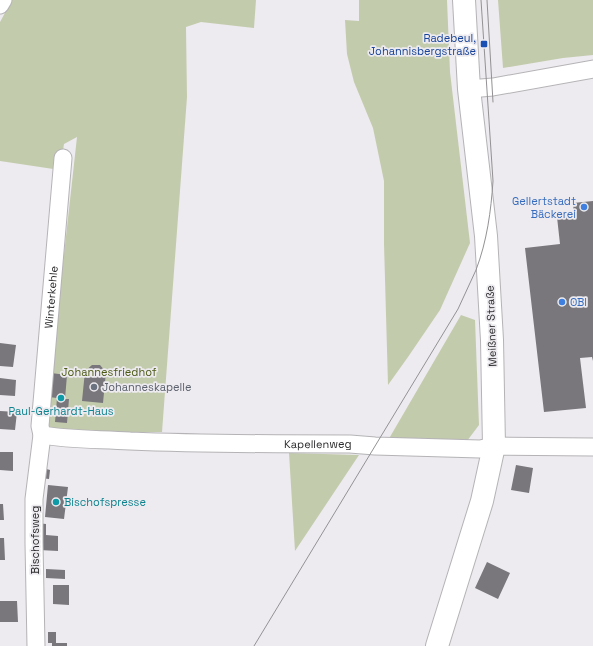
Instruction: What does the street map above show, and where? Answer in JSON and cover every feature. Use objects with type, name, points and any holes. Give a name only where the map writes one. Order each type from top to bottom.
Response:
[{"type":"main road","name":"Meißner Straße","points":[[437,646],[482,501],[494,446],[492,340],[486,236],[469,89],[464,0]]},
{"type":"street","points":[[0,6],[3,0]]},
{"type":"street","points":[[469,89],[493,87],[593,69]]},
{"type":"street","name":"Winterkehle","points":[[42,435],[40,426],[63,158]]},
{"type":"street","name":"Kapellenweg","points":[[42,435],[75,440],[100,439],[163,442],[350,444],[480,449],[494,446],[593,447]]},
{"type":"street","name":"Bischofsweg","points":[[36,646],[34,499],[42,435]]},
{"type":"green space","name":"Johannesfriedhof","points":[[12,0],[256,0],[254,28],[201,22],[186,27],[187,97],[162,432],[68,432],[51,431],[45,426],[77,137],[64,144],[60,170],[0,161],[0,22]]},
{"type":"green space","points":[[359,0],[447,0],[450,72],[470,243],[440,310],[388,385],[384,244],[384,181],[373,128],[354,82],[347,54],[345,20],[359,21]]},
{"type":"green space","points":[[498,0],[593,0],[593,55],[563,58],[503,68]]},
{"type":"green space","points":[[461,315],[475,320],[479,425],[467,441],[387,442]]},
{"type":"green space","points":[[289,453],[359,455],[295,551]]},
{"type":"building","name":"OBI","points":[[593,201],[593,361],[592,357],[580,358],[586,408],[544,412],[525,248],[560,244],[557,217],[574,215],[573,203]]},
{"type":"building","points":[[0,343],[16,345],[13,367],[0,366]]},
{"type":"building","name":"Johanneskapelle","points":[[92,365],[100,365],[106,372],[103,403],[82,401],[85,371]]},
{"type":"building","name":"Paul-Gerhardt-Haus","points":[[51,373],[67,375],[65,399],[69,399],[67,423],[55,422],[57,398],[49,397]]},
{"type":"building","points":[[0,378],[16,380],[15,396],[0,395]]},
{"type":"building","points":[[0,411],[17,412],[15,430],[0,429]]},
{"type":"building","points":[[0,452],[13,452],[13,471],[0,470]]},
{"type":"building","points":[[516,465],[533,468],[529,493],[511,490]]},
{"type":"building","points":[[43,468],[50,470],[49,479],[41,478]]},
{"type":"building","name":"Bischofspresse","points":[[48,485],[68,487],[64,519],[45,517]]},
{"type":"building","points":[[0,504],[3,504],[4,520],[0,520]]},
{"type":"building","points":[[37,523],[46,524],[46,535],[58,536],[58,551],[39,550]]},
{"type":"building","points":[[0,538],[4,538],[5,560],[0,560]]},
{"type":"building","points":[[487,562],[510,573],[498,599],[475,588]]},
{"type":"building","points":[[46,569],[65,570],[65,579],[46,578]]},
{"type":"building","points":[[53,585],[69,585],[69,605],[53,604]]},
{"type":"building","points":[[0,601],[17,601],[18,622],[0,622]]},
{"type":"building","points":[[48,632],[56,632],[56,643],[67,643],[67,646],[52,646],[52,643],[48,643]]},
{"type":"tram line","points":[[254,646],[458,309],[476,270],[488,226],[493,181],[481,0]]},
{"type":"tram line","points":[[487,0],[493,102]]},
{"type":"place","name":"Radebeul, Johannisbergstraße","points":[[484,44]]},
{"type":"place","name":"Gellertstadt Bäckerei","points":[[584,207]]},
{"type":"place","name":"OBI","points":[[562,302]]},
{"type":"place","name":"Johanneskapelle","points":[[94,387]]},
{"type":"place","name":"Paul-Gerhardt-Haus","points":[[61,398]]},
{"type":"place","name":"Bischofspresse","points":[[56,502]]}]
